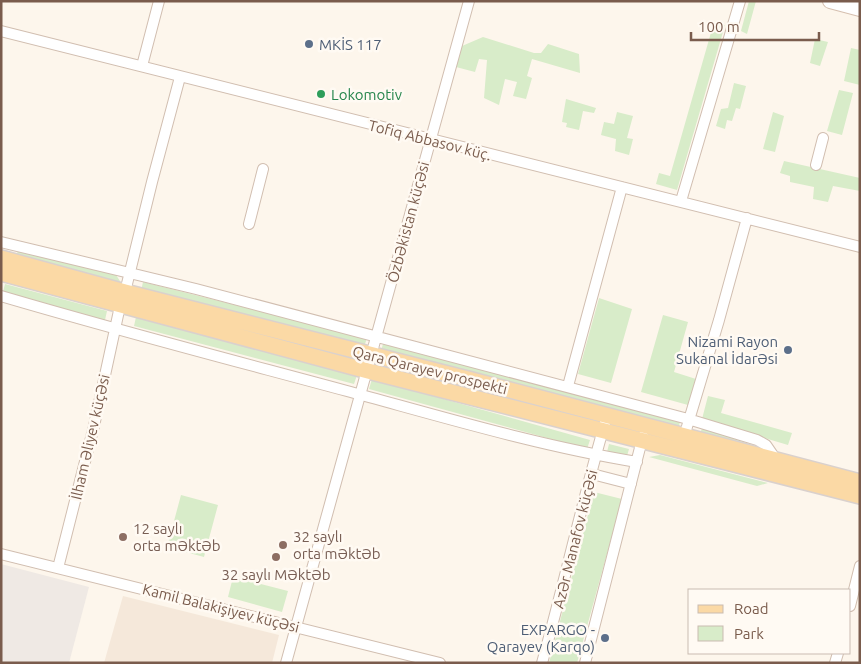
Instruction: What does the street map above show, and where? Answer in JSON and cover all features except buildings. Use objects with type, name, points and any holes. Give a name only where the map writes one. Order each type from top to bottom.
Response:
[{"type":"main road","name":"Qara Qarayev prospekti","points":[[1,258],[122,299],[368,371],[605,423]]},
{"type":"main road","name":"Qara Qarayev prospekti","points":[[1,273],[372,355],[605,423],[682,443],[860,496]]},
{"type":"main road","name":"Qara Qarayev prospekti","points":[[682,443],[777,462],[860,482]]},
{"type":"street","points":[[142,66],[159,1]]},
{"type":"street","name":"Özbəkistan küçəsi","points":[[368,371],[469,1]]},
{"type":"street","points":[[681,201],[740,1]]},
{"type":"street","points":[[830,1],[860,9]]},
{"type":"street","name":"Tofiq Abbasov küç.","points":[[3,32],[860,247]]},
{"type":"street","name":"İlham Əliyev küçəsi","points":[[58,568],[94,426],[114,329],[180,76]]},
{"type":"street","points":[[816,165],[823,138]]},
{"type":"street","points":[[249,224],[263,169]]},
{"type":"street","points":[[568,386],[622,187]]},
{"type":"street","points":[[682,443],[747,218]]},
{"type":"street","points":[[1,242],[377,336],[688,419],[757,440],[766,446],[777,462]]},
{"type":"street","points":[[1,296],[114,329],[443,418],[596,455],[637,462]]},
{"type":"street","points":[[286,663],[368,371]]},
{"type":"street","name":"Azər Manafov küçəsi","points":[[542,663],[605,423]]},
{"type":"street","points":[[585,663],[644,433]]},
{"type":"street","points":[[592,474],[631,484]]},
{"type":"street","name":"Kamil Balakişiyev küçəsi","points":[[1,554],[440,663]]},
{"type":"street","points":[[851,602],[860,566]]},
{"type":"shaded area","points":[[1,564],[89,587],[69,663],[1,663]]},
{"type":"shaded area","points":[[123,596],[279,635],[272,663],[104,663]]},
{"type":"green space","points":[[749,1],[756,1],[747,34],[741,31]]},
{"type":"green space","points":[[714,22],[725,25],[677,190],[656,184],[659,173],[670,176]]},
{"type":"green space","points":[[483,37],[534,53],[541,53],[548,44],[579,54],[580,73],[532,59],[527,76],[532,78],[526,99],[513,96],[517,82],[505,79],[499,105],[484,98],[487,60],[479,59],[475,72],[456,67],[462,46]]},
{"type":"green space","points":[[815,39],[828,42],[820,66],[810,63]]},
{"type":"green space","points":[[851,48],[860,50],[860,85],[844,81]]},
{"type":"green space","points":[[734,83],[746,86],[740,109],[736,108],[732,121],[727,120],[725,129],[716,126],[721,109],[728,108]]},
{"type":"green space","points":[[839,90],[853,93],[842,135],[827,131]]},
{"type":"green space","points":[[566,99],[596,108],[594,113],[583,111],[579,130],[566,127],[567,123],[562,122]]},
{"type":"green space","points":[[617,112],[633,116],[627,138],[633,139],[629,155],[615,151],[616,139],[601,135],[604,122],[614,124]]},
{"type":"green space","points":[[773,112],[784,116],[775,152],[763,149]]},
{"type":"green space","points":[[784,161],[860,178],[860,191],[833,186],[828,202],[813,199],[814,187],[790,182],[790,176],[780,173]]},
{"type":"green space","points":[[18,251],[116,275],[120,281],[117,286],[15,258]]},
{"type":"green space","points":[[143,282],[367,338],[364,347],[141,291]]},
{"type":"green space","points":[[5,284],[107,311],[105,320],[3,292]]},
{"type":"green space","points":[[599,298],[632,309],[611,383],[578,374]]},
{"type":"green space","points":[[663,315],[688,322],[674,372],[696,379],[688,405],[641,392]]},
{"type":"green space","points":[[136,317],[357,375],[354,384],[134,326]]},
{"type":"green space","points":[[383,344],[680,422],[677,433],[380,354]]},
{"type":"green space","points":[[372,379],[590,440],[587,449],[369,389]]},
{"type":"green space","points":[[708,396],[725,400],[721,413],[792,433],[788,445],[702,419]]},
{"type":"green space","points":[[702,428],[753,443],[760,450],[700,434]]},
{"type":"green space","points":[[609,444],[629,449],[627,456],[607,452]]},
{"type":"green space","points":[[660,455],[768,483],[757,486],[649,457]]},
{"type":"green space","points":[[594,492],[622,499],[577,663],[549,663]]},
{"type":"green space","points":[[181,495],[218,505],[204,557],[167,547]]},
{"type":"green space","points":[[233,577],[288,591],[282,612],[228,597]]},
{"type":"place","name":"MKİS 117","points":[[309,44]]},
{"type":"place","name":"Lokomotiv","points":[[321,94]]},
{"type":"place","name":"Nizami Rayon Sukanal İdarəsi","points":[[788,350]]},
{"type":"place","name":"12 saylı orta məktəb","points":[[123,537]]},
{"type":"place","name":"32 saylı orta məktəb","points":[[283,545]]},
{"type":"place","name":"32 saylı Məktəb","points":[[276,557]]},
{"type":"place","name":"EXPARGO - Qarayev (Karqo)","points":[[605,638]]}]
